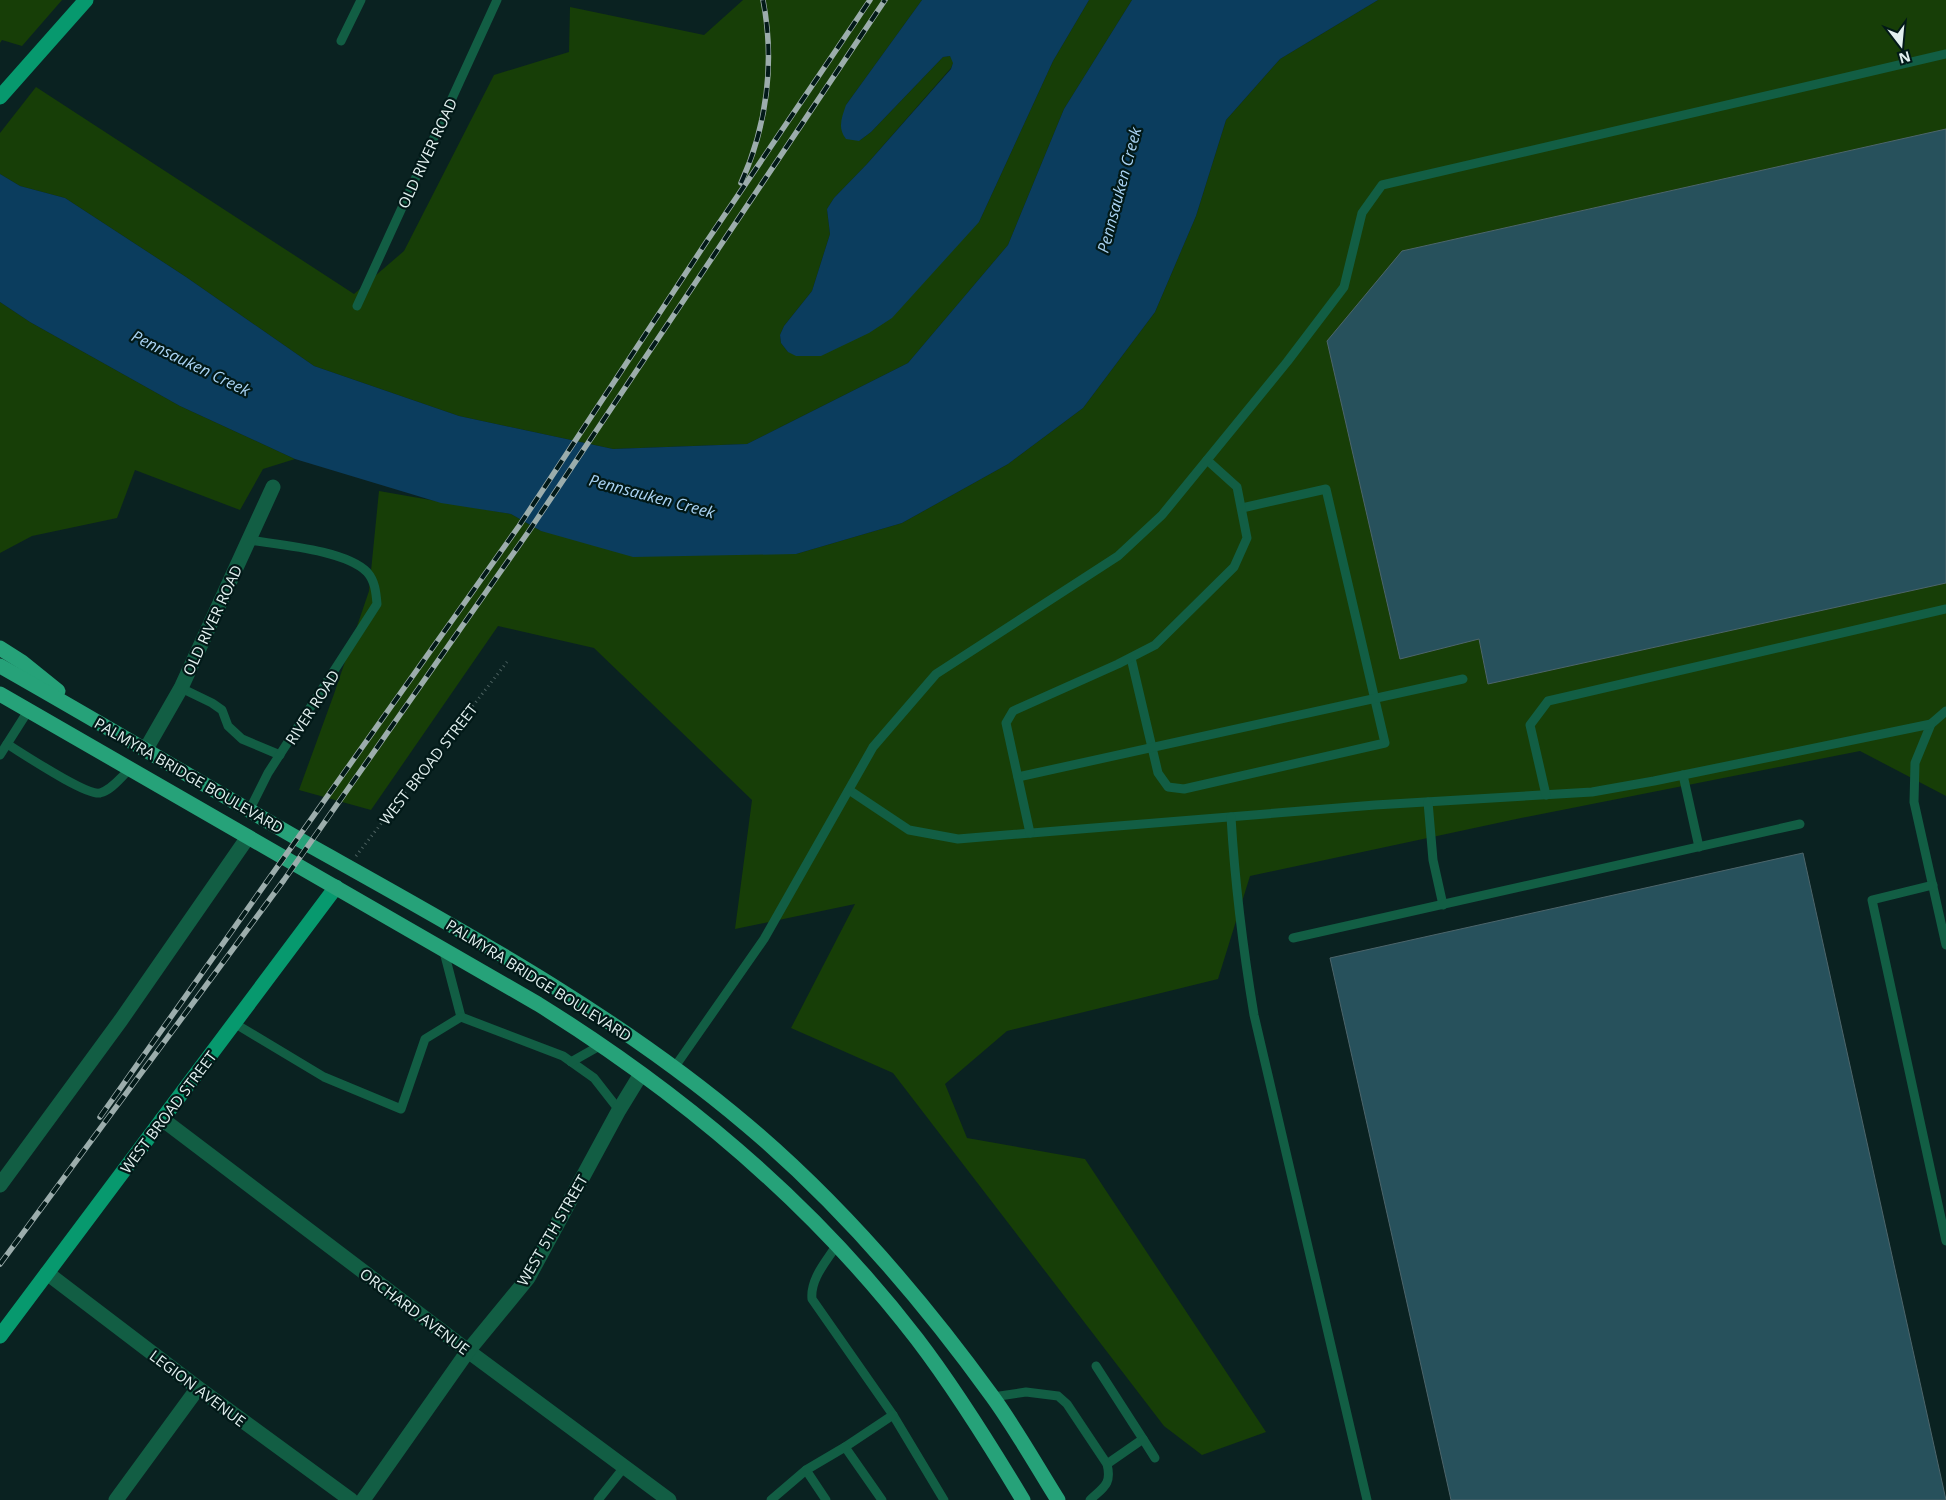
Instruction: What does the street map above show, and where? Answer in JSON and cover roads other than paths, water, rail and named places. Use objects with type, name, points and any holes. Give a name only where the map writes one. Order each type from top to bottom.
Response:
[{"type":"highway","points":[[0,648],[22,662],[94,720]]},
{"type":"highway","name":"PALMYRA BRIDGE BOULEVARD","points":[[0,666],[560,989],[618,1027],[674,1068],[750,1128],[824,1196],[890,1268],[992,1397],[1058,1500]]},
{"type":"highway","name":"PALMYRA BRIDGE BOULEVARD","points":[[0,694],[538,1004],[601,1045],[697,1116],[757,1168],[836,1246],[890,1306],[917,1339],[964,1406],[1023,1500]]},
{"type":"main road","points":[[0,97],[86,0]]},
{"type":"main road","name":"WEST BROAD STREET","points":[[0,1336],[336,887]]},
{"type":"street","name":"OLD RIVER ROAD","points":[[146,750],[181,688],[274,487]]},
{"type":"street","points":[[0,1185],[121,1020],[248,837]]},
{"type":"street","name":"WEST 5TH STREET","points":[[362,1500],[468,1351],[528,1278],[619,1110],[641,1074]]},
{"type":"street","name":"ORCHARD AVENUE","points":[[162,1119],[468,1351],[669,1500]]},
{"type":"street","name":"LEGION AVENUE","points":[[47,1273],[198,1388],[352,1500]]},
{"type":"street","points":[[116,1500],[198,1388]]},
{"type":"lane","points":[[341,41],[361,0]]},
{"type":"lane","name":"OLD RIVER ROAD","points":[[357,306],[497,0]]},
{"type":"lane","points":[[674,1068],[764,939],[873,747],[936,674],[1118,556],[1162,515],[1287,362],[1344,287],[1362,213],[1382,185],[1946,54]]},
{"type":"lane","points":[[1030,833],[1006,723],[1013,711],[1131,658],[1155,645],[1234,567],[1247,538],[1237,487],[1207,460]]},
{"type":"lane","points":[[1131,658],[1158,773],[1168,787],[1184,789],[1385,743],[1326,489],[1242,508]]},
{"type":"lane","name":"RIVER ROAD","points":[[249,540],[318,551],[354,563],[366,572],[374,583],[377,604],[268,773],[249,810]]},
{"type":"lane","points":[[1546,795],[1530,725],[1548,701],[1946,609]]},
{"type":"lane","points":[[1018,777],[1463,679]]},
{"type":"lane","points":[[181,688],[222,710],[228,726],[242,739],[280,755]]},
{"type":"lane","points":[[0,755],[28,711]]},
{"type":"lane","points":[[1946,711],[1931,724],[1915,763],[1914,802],[1946,945]]},
{"type":"lane","points":[[849,790],[909,830],[958,839],[1428,802],[1592,792],[1931,724]]},
{"type":"lane","points":[[7,744],[83,790],[97,794],[108,790],[130,769]]},
{"type":"lane","points":[[1682,775],[1699,847]]},
{"type":"lane","points":[[1428,802],[1433,860],[1443,905]]},
{"type":"lane","points":[[1231,817],[1234,873],[1242,944],[1254,1015],[1367,1500]]},
{"type":"lane","points":[[1293,938],[1800,824]]},
{"type":"lane","points":[[1933,885],[1872,900],[1946,1241]]},
{"type":"lane","points":[[443,948],[460,1017]]},
{"type":"lane","points":[[234,1023],[324,1077],[401,1109],[425,1039],[460,1017]]},
{"type":"lane","points":[[460,1017],[563,1056],[594,1078],[619,1110]]},
{"type":"lane","points":[[571,1062],[601,1045]]},
{"type":"lane","points":[[836,1246],[815,1279],[811,1289],[812,1299],[893,1415],[944,1500]]},
{"type":"lane","points":[[1096,1366],[1155,1458]]},
{"type":"lane","points":[[992,1397],[1026,1392],[1058,1396],[1067,1404],[1107,1464],[1108,1484],[1090,1500]]},
{"type":"lane","points":[[771,1500],[806,1470],[893,1415]]},
{"type":"lane","points":[[1107,1464],[1143,1439]]},
{"type":"lane","points":[[845,1447],[882,1500]]},
{"type":"lane","points":[[598,1500],[625,1466]]},
{"type":"lane","points":[[806,1470],[826,1500]]},
{"type":"water","points":[[922,0],[1089,0],[1053,61],[979,222],[892,318],[869,333],[821,356],[796,356],[788,352],[781,343],[780,335],[784,326],[812,291],[830,234],[827,209],[834,198],[867,164],[951,69],[953,63],[950,56],[943,57],[871,132],[859,141],[846,139],[843,135],[841,122],[846,105]]},
{"type":"water","name":"Pennsauken Creek","points":[[1132,0],[1378,0],[1280,59],[1226,120],[1196,216],[1155,312],[1083,408],[1008,464],[902,523],[796,554],[633,557],[541,531],[511,514],[441,503],[295,459],[180,406],[30,322],[0,302],[0,174],[20,186],[65,198],[186,277],[314,366],[459,416],[613,449],[747,444],[908,363],[1008,245],[1064,109]]},
{"type":"railway","points":[[741,183],[757,139],[766,93],[768,47],[767,23],[763,0]]},
{"type":"railway","points":[[100,1117],[519,526],[707,241],[870,0]]},
{"type":"railway","points":[[0,1264],[284,880],[529,531],[885,0]]}]
